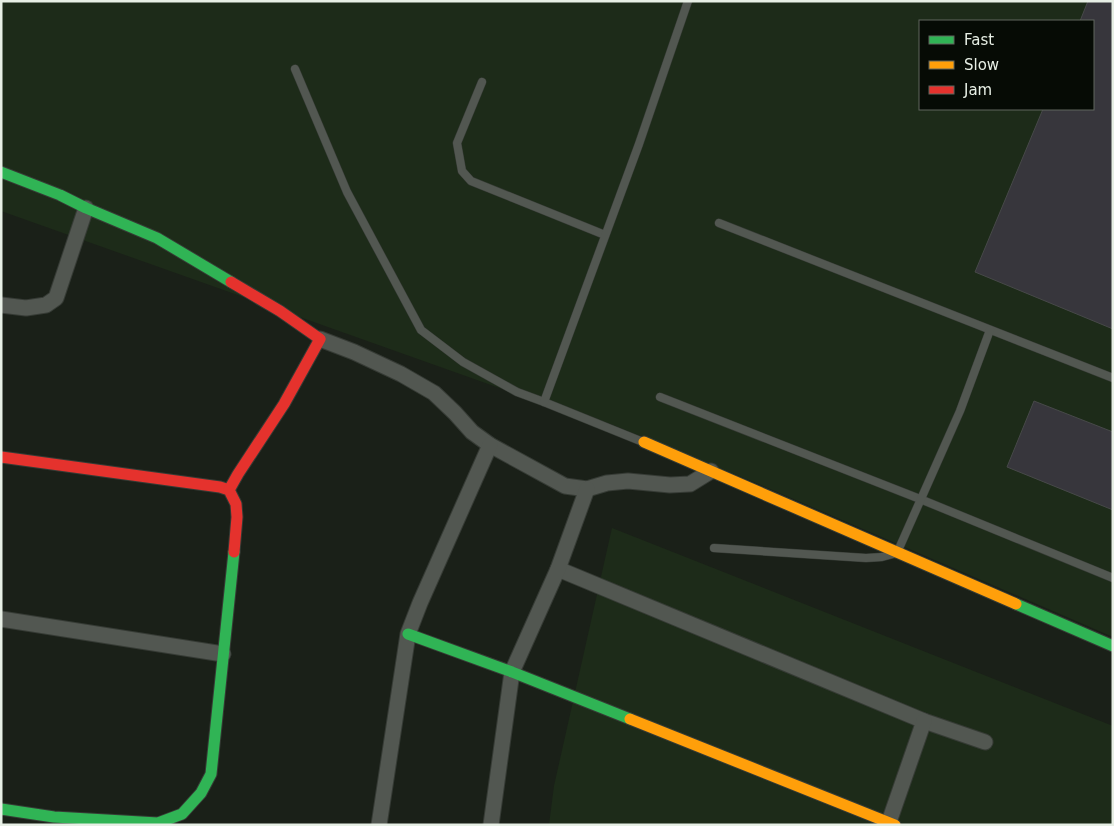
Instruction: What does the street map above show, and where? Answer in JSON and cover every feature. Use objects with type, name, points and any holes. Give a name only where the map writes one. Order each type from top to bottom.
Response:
[{"type":"street","points":[[1,172],[60,195],[157,238],[280,311],[320,339],[354,352],[401,374],[434,393],[472,432],[490,445],[566,486],[587,489],[607,483],[628,481],[670,485],[690,484],[711,471]]},
{"type":"street","points":[[1,305],[26,308],[46,305],[56,298],[86,208]]},
{"type":"street","points":[[229,490],[284,404],[320,339]]},
{"type":"street","points":[[644,442],[1113,646]]},
{"type":"street","points":[[379,825],[408,634],[490,445]]},
{"type":"street","points":[[1,457],[209,484],[229,490],[236,504],[237,517],[217,721],[210,774],[201,793],[182,814],[158,823],[54,817],[1,809]]},
{"type":"street","points":[[491,825],[512,672],[558,570],[587,489]]},
{"type":"street","points":[[558,570],[924,721],[985,742]]},
{"type":"street","points":[[1,618],[223,654]]},
{"type":"street","points":[[408,634],[512,672],[892,824],[924,721]]},
{"type":"lane","points":[[544,402],[639,144],[688,1]]},
{"type":"lane","points":[[296,68],[348,192],[421,330],[463,362],[517,392],[644,442]]},
{"type":"lane","points":[[482,82],[457,143],[462,170],[470,181],[605,235]]},
{"type":"lane","points":[[719,223],[1113,378]]},
{"type":"lane","points":[[714,548],[866,558],[882,557],[897,552],[960,411],[990,330]]},
{"type":"lane","points":[[660,396],[1113,578]]},
{"type":"shaded area","points":[[1,1],[1113,1],[1113,637],[761,485],[608,423],[511,392],[1,211]]},
{"type":"shaded area","points":[[612,528],[1113,726],[1113,825],[549,825],[554,786]]},
{"type":"building","points":[[1088,1],[1113,1],[1113,329],[975,272],[1043,110],[1094,110],[1094,20],[1080,20]]},
{"type":"building","points":[[1034,401],[1113,432],[1113,510],[1007,467]]},
{"type":"traffic: fast","points":[[1,172],[60,195],[157,238],[231,282]]},
{"type":"traffic: fast","points":[[1,809],[54,817],[158,823],[182,814],[201,793],[211,774],[234,552]]},
{"type":"traffic: fast","points":[[1016,604],[1113,646]]},
{"type":"traffic: fast","points":[[408,634],[512,672],[630,719]]},
{"type":"traffic: slow","points":[[644,442],[1016,604]]},
{"type":"traffic: slow","points":[[630,719],[895,825]]},
{"type":"traffic: jam","points":[[229,490],[284,404],[320,339],[280,311],[231,282]]},
{"type":"traffic: jam","points":[[1,457],[220,487],[229,490],[236,504],[237,517],[234,552]]}]
